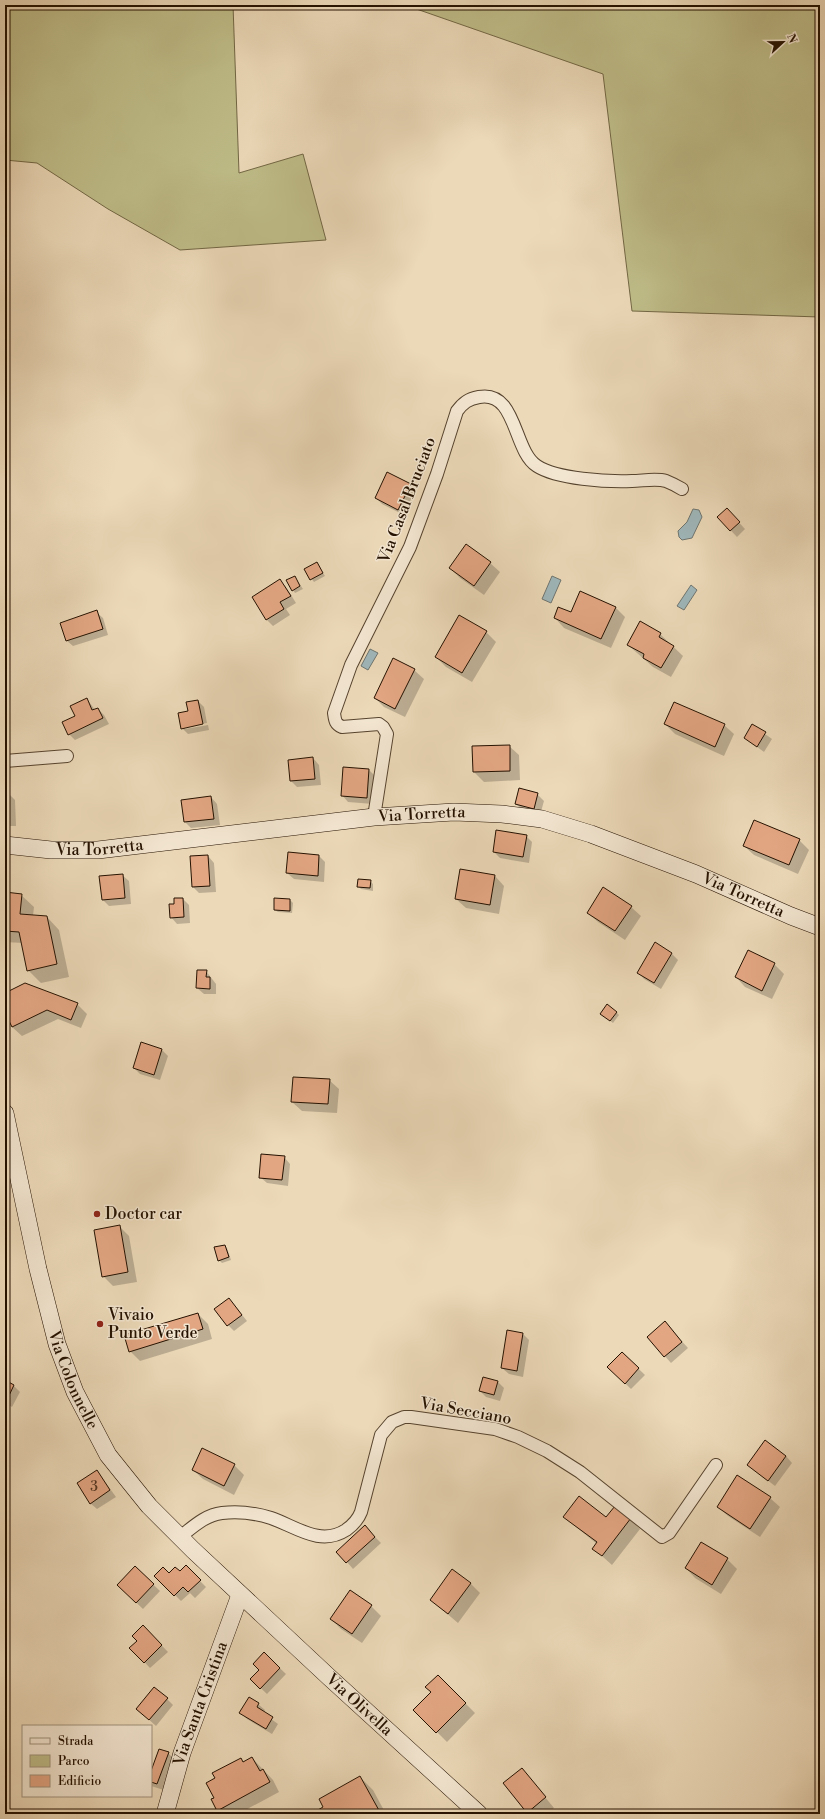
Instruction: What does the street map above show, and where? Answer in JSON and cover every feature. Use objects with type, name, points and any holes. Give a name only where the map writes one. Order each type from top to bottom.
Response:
[{"type":"street","name":"Via Casal Bruciato","points":[[374,816],[387,734],[383,727],[379,724],[342,727],[338,725],[334,713],[351,665],[410,547],[437,474],[457,411],[463,403],[472,398],[484,396],[492,397],[502,404],[510,417],[525,451],[534,464],[546,473],[620,481],[664,480],[682,489]]},
{"type":"street","points":[[5,761],[67,756]]},
{"type":"street","name":"Via Torretta","points":[[5,845],[51,850],[98,850],[374,816],[479,813],[514,815],[558,823],[591,834],[696,874],[791,916],[820,926]]},
{"type":"street","name":"Via Colonnelle","points":[[5,1113],[46,1304],[59,1351],[70,1382],[97,1436],[115,1466],[149,1506],[240,1595]]},
{"type":"street","name":"Via Secciano","points":[[180,1537],[204,1519],[217,1514],[232,1512],[259,1515],[316,1536],[333,1536],[344,1531],[357,1521],[360,1515],[381,1435],[392,1422],[404,1417],[495,1429],[518,1436],[547,1451],[580,1472],[662,1537],[669,1533],[716,1465]]},
{"type":"street","name":"Via Santa Cristina","points":[[165,1814],[182,1753],[240,1595]]},
{"type":"street","name":"Via Olivella","points":[[240,1595],[479,1814]]},
{"type":"green space","points":[[5,5],[233,5],[239,173],[303,154],[326,240],[180,250],[108,209],[37,163],[5,160]]},
{"type":"green space","points":[[405,5],[820,5],[820,317],[632,311],[603,74]]},
{"type":"water","points":[[693,509],[699,510],[702,517],[692,538],[682,540],[679,537],[678,531],[687,522]]},
{"type":"water","points":[[552,576],[561,580],[551,603],[542,599]]},
{"type":"water","points":[[691,585],[697,590],[684,610],[677,606]]},
{"type":"water","points":[[370,649],[378,653],[368,670],[361,666]]},
{"type":"building","points":[[387,472],[411,484],[398,510],[375,498]]},
{"type":"building","points":[[727,508],[740,522],[730,531],[717,517]]},
{"type":"building","points":[[466,544],[491,562],[474,586],[449,568]]},
{"type":"building","points":[[317,562],[323,573],[310,580],[304,569]]},
{"type":"building","points":[[295,576],[300,586],[292,591],[286,580]]},
{"type":"building","points":[[280,579],[291,596],[280,602],[284,609],[266,620],[252,597]]},
{"type":"building","points":[[580,591],[616,607],[601,639],[554,618],[558,607],[571,612]]},
{"type":"building","points":[[97,610],[103,629],[66,641],[60,623]]},
{"type":"building","points":[[459,615],[487,631],[462,673],[435,657]]},
{"type":"building","points":[[640,621],[661,633],[659,637],[674,646],[661,668],[643,658],[644,654],[627,645]]},
{"type":"building","points":[[393,658],[415,669],[395,709],[374,698]]},
{"type":"building","points":[[87,698],[92,710],[98,708],[103,718],[68,735],[62,722],[75,716],[70,706]]},
{"type":"building","points":[[198,700],[203,724],[181,729],[178,713],[188,711],[186,702]]},
{"type":"building","points":[[674,702],[725,724],[715,747],[664,724]]},
{"type":"building","points":[[752,724],[766,732],[757,747],[744,738]]},
{"type":"building","points":[[510,745],[510,771],[473,772],[472,746]]},
{"type":"building","points":[[313,757],[315,779],[290,781],[288,760]]},
{"type":"building","points":[[343,767],[369,769],[367,798],[341,796]]},
{"type":"building","points":[[519,788],[538,793],[534,809],[515,804]]},
{"type":"building","points":[[211,796],[214,819],[184,822],[181,800]]},
{"type":"building","points":[[754,820],[800,839],[789,865],[743,846]]},
{"type":"building","points":[[496,830],[527,835],[523,857],[493,852]]},
{"type":"building","points":[[288,852],[319,855],[318,876],[286,873]]},
{"type":"building","points":[[208,855],[210,886],[192,887],[190,856]]},
{"type":"building","points":[[460,869],[495,875],[490,905],[455,899]]},
{"type":"building","points":[[123,874],[125,898],[102,900],[99,876]]},
{"type":"building","points":[[358,879],[371,880],[370,888],[357,887]]},
{"type":"building","points":[[603,887],[632,906],[615,931],[587,913]]},
{"type":"building","points":[[5,892],[22,894],[20,914],[47,916],[57,964],[27,971],[19,932],[5,931]]},
{"type":"building","points":[[174,898],[183,898],[184,917],[170,918],[169,904],[174,904]]},
{"type":"building","points":[[274,898],[290,899],[290,911],[274,910]]},
{"type":"building","points":[[655,942],[672,953],[654,983],[637,973]]},
{"type":"building","points":[[748,950],[775,963],[762,991],[735,977]]},
{"type":"building","points":[[197,970],[207,970],[206,977],[210,977],[210,989],[196,988]]},
{"type":"building","points":[[25,983],[78,1003],[71,1020],[47,1010],[12,1027],[5,1013],[5,993]]},
{"type":"building","points":[[607,1004],[617,1012],[610,1021],[600,1014]]},
{"type":"building","points":[[141,1042],[162,1049],[154,1075],[133,1068]]},
{"type":"building","points":[[293,1077],[330,1079],[328,1104],[291,1102]]},
{"type":"building","points":[[261,1154],[285,1156],[282,1180],[259,1178]]},
{"type":"building","points":[[120,1225],[128,1272],[102,1277],[94,1230]]},
{"type":"building","points":[[225,1245],[229,1257],[218,1261],[214,1247]]},
{"type":"building","points":[[229,1298],[242,1315],[227,1326],[214,1309]]},
{"type":"building","points":[[198,1313],[203,1329],[129,1352],[124,1335]]},
{"type":"building","points":[[665,1321],[682,1342],[664,1357],[647,1337]]},
{"type":"building","points":[[507,1330],[523,1333],[517,1371],[501,1368]]},
{"type":"building","points":[[622,1352],[639,1368],[625,1384],[607,1367]]},
{"type":"building","points":[[483,1377],[498,1381],[494,1395],[479,1391]]},
{"type":"building","points":[[5,1380],[14,1385],[6,1402],[5,1401]]},
{"type":"building","points":[[765,1440],[786,1456],[768,1481],[747,1465]]},
{"type":"building","points":[[202,1448],[235,1464],[224,1486],[192,1470]]},
{"type":"building","points":[[97,1470],[110,1490],[90,1504],[77,1483]]},
{"type":"building","points":[[737,1475],[771,1497],[750,1529],[717,1507]]},
{"type":"building","points":[[579,1496],[606,1517],[615,1506],[631,1518],[602,1556],[592,1549],[597,1542],[563,1517]]},
{"type":"building","points":[[365,1525],[375,1537],[346,1563],[336,1552]]},
{"type":"building","points":[[701,1542],[728,1558],[712,1585],[685,1568]]},
{"type":"building","points":[[186,1565],[201,1580],[188,1592],[183,1587],[174,1596],[154,1576],[163,1567],[169,1573],[175,1567],[180,1571]]},
{"type":"building","points":[[135,1566],[154,1584],[136,1603],[117,1585]]},
{"type":"building","points":[[452,1569],[471,1583],[448,1614],[430,1600]]},
{"type":"building","points":[[350,1590],[372,1605],[352,1634],[330,1619]]},
{"type":"building","points":[[143,1625],[162,1645],[144,1663],[129,1648],[137,1641],[132,1636]]},
{"type":"building","points":[[264,1652],[280,1668],[260,1689],[250,1679],[259,1670],[253,1664]]},
{"type":"building","points":[[438,1675],[466,1703],[436,1733],[413,1710],[431,1692],[425,1687]]},
{"type":"building","points":[[154,1687],[168,1698],[149,1720],[136,1709]]},
{"type":"building","points":[[249,1697],[259,1703],[257,1707],[273,1717],[266,1729],[239,1713]]},
{"type":"building","points":[[159,1749],[169,1752],[157,1784],[152,1782],[152,1768]]},
{"type":"building","points":[[252,1757],[260,1771],[263,1769],[270,1782],[217,1811],[211,1799],[214,1798],[206,1783],[215,1778],[212,1773],[241,1758],[243,1762]]},
{"type":"building","points":[[522,1768],[546,1797],[527,1813],[503,1783]]},
{"type":"building","points":[[360,1776],[381,1814],[311,1814],[323,1807],[319,1799]]},
{"type":"place","name":"Doctor car","points":[[97,1214]]},
{"type":"place","name":"Vivaio Punto Verde","points":[[100,1324]]}]
